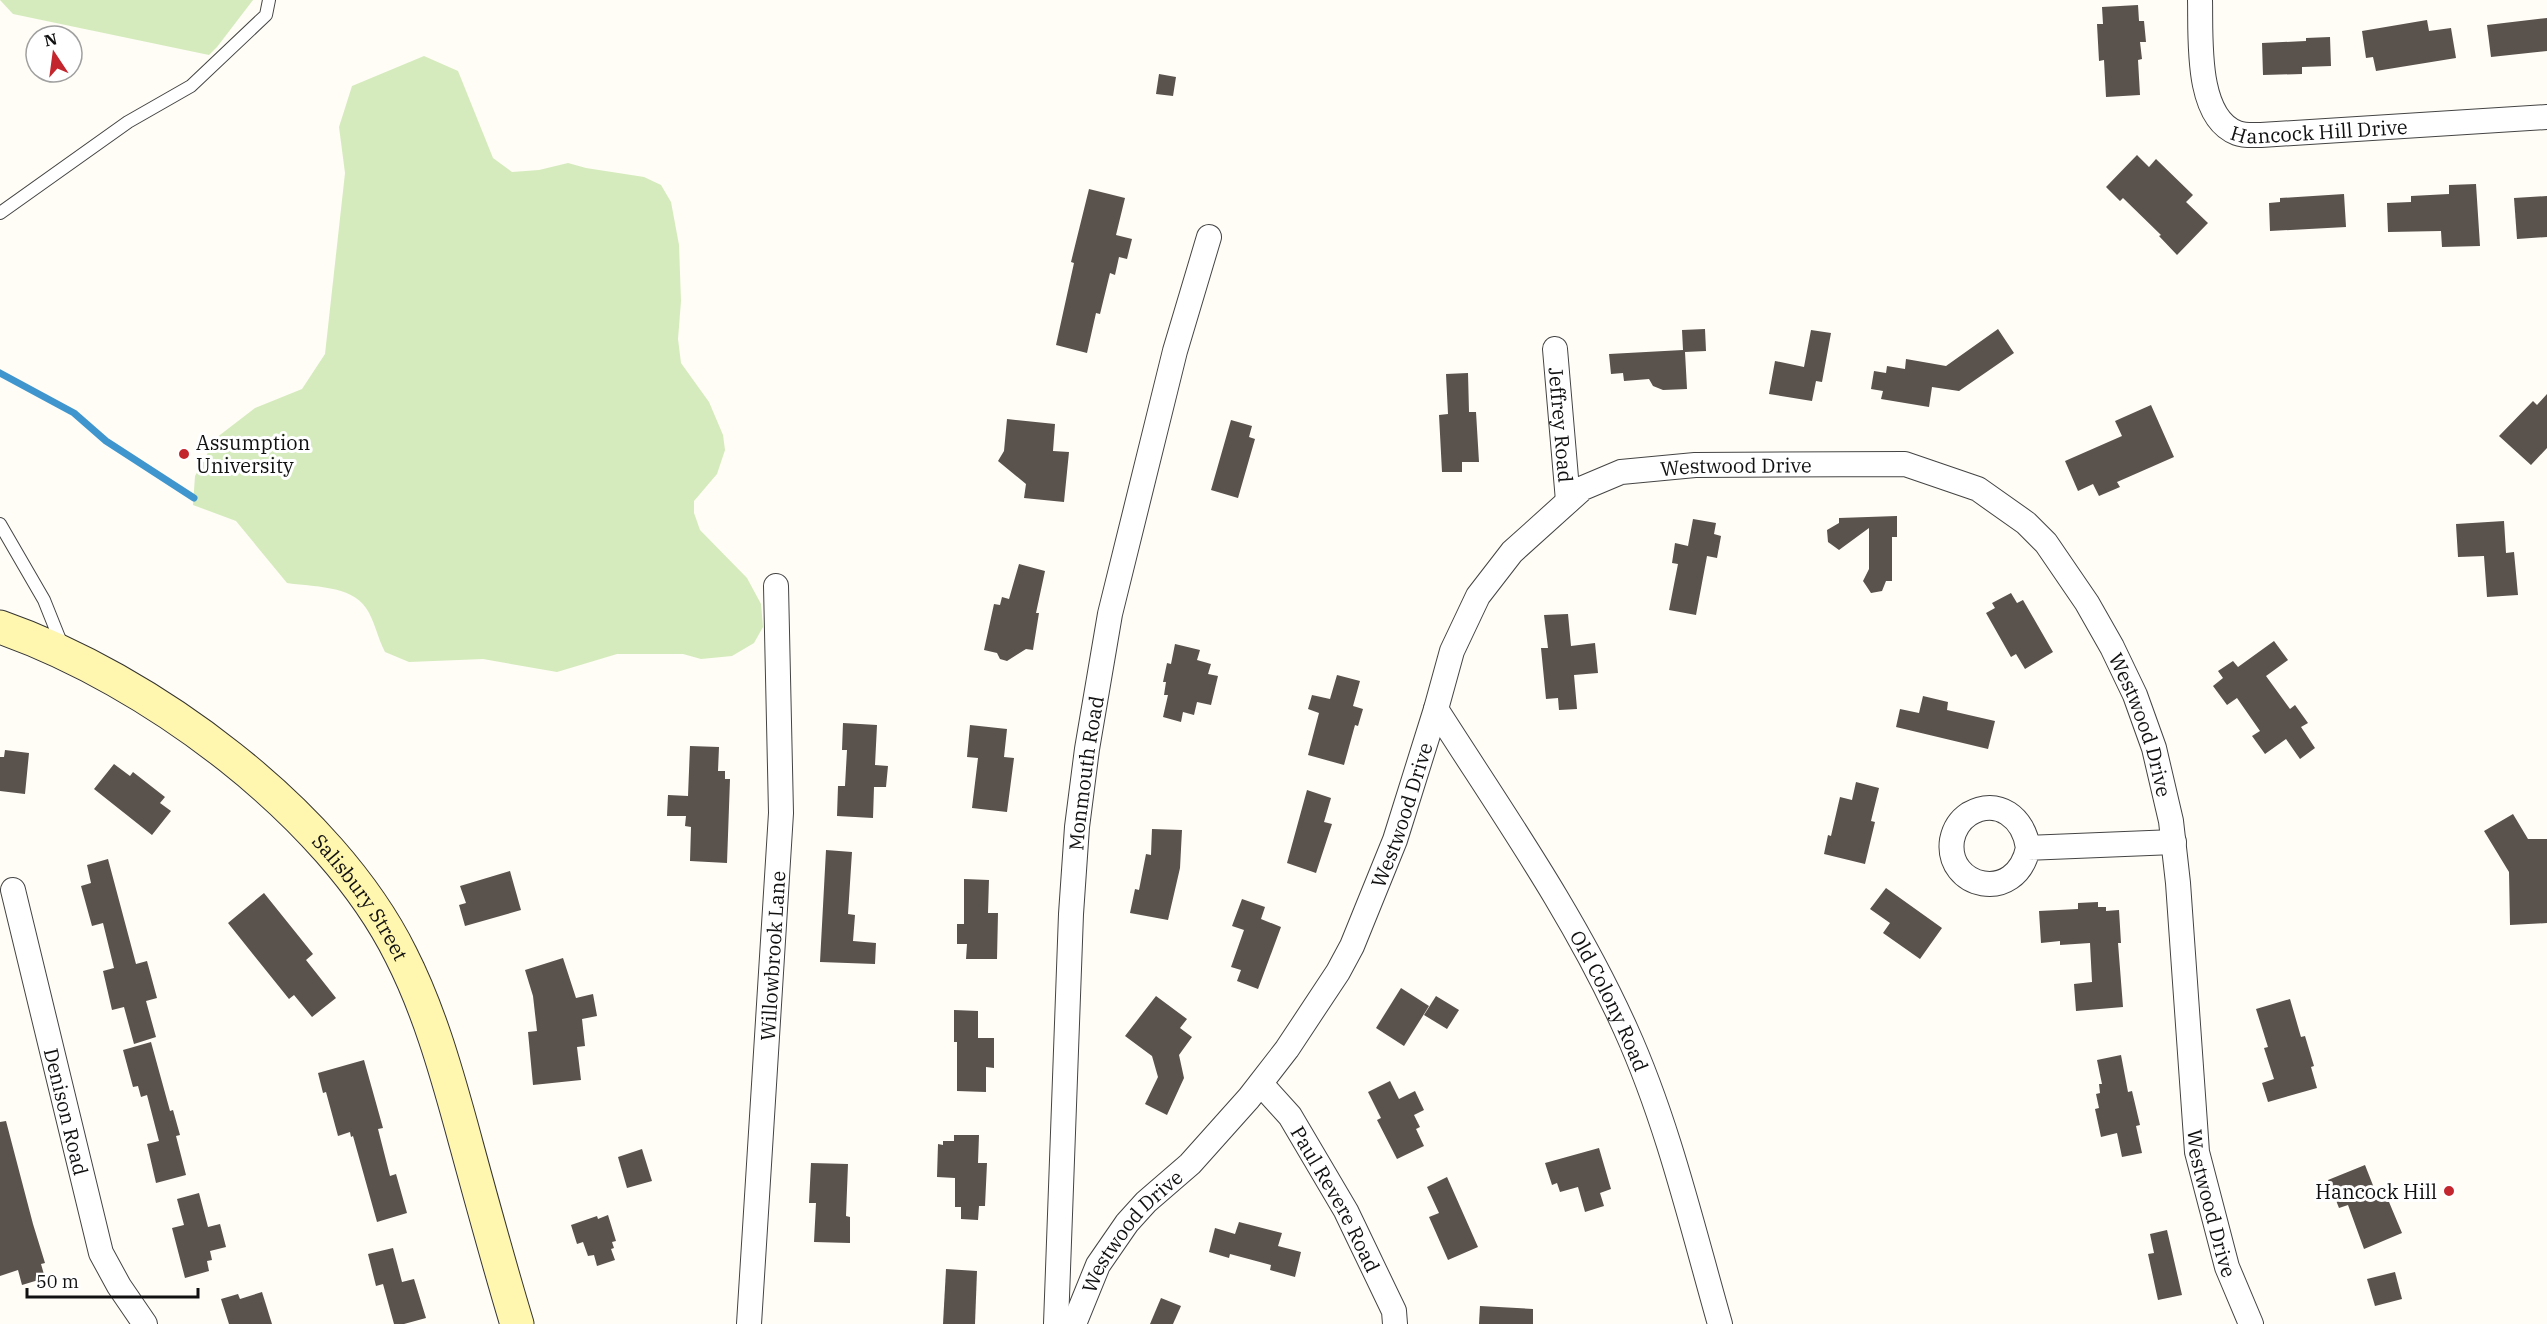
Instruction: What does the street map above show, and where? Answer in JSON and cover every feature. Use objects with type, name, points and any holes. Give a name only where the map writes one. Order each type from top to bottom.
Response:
[{"type":"main road","name":"Salisbury Street","points":[[0,627],[65,652],[140,696],[195,732],[257,779],[322,842],[378,915],[401,955],[419,996],[449,1082],[517,1324]]},
{"type":"street","name":"Hancock Hill Drive","points":[[2200,0],[2201,45],[2210,105],[2221,122],[2238,133],[2261,135],[2547,117]]},
{"type":"street","name":"Monmouth Road","points":[[1056,1324],[1071,914],[1077,827],[1087,749],[1110,614],[1175,351],[1209,237]]},
{"type":"street","name":"Jeffrey Road","points":[[1555,349],[1568,501]]},
{"type":"street","name":"Westwood Drive","points":[[1074,1324],[1098,1265],[1127,1223],[1146,1202],[1190,1164],[1261,1084],[1317,1005],[1352,946],[1395,840],[1437,709],[1452,651],[1478,596],[1512,552],[1583,488],[1603,477],[1621,472],[1695,465],[1905,464],[1978,489],[2026,523],[2046,543],[2070,576],[2100,625],[2135,694],[2154,748],[2167,796],[2174,842],[2197,1152],[2227,1267],[2251,1324]]},
{"type":"street","name":"Willowbrook Lane","points":[[749,1324],[781,813],[776,586]]},
{"type":"street","name":"Old Colony Road","points":[[1437,709],[1581,938],[1622,1022],[1667,1142],[1720,1324]]},
{"type":"street","points":[[2028,848],[2174,842]]},
{"type":"street","name":"Denison Road","points":[[13,890],[101,1252],[119,1286],[145,1324]]},
{"type":"street","name":"Paul Revere Road","points":[[1261,1084],[1290,1116],[1346,1211],[1394,1311],[1395,1324]]},
{"type":"lane","points":[[0,213],[128,122],[191,86],[266,15],[269,0]]},
{"type":"lane","points":[[0,524],[44,600],[65,652]]},
{"type":"green space","points":[[0,0],[253,0],[209,55],[84,29],[84,24],[61,24],[13,14]]},
{"type":"green space","points":[[424,56],[458,71],[493,158],[512,172],[539,170],[568,163],[644,177],[661,185],[671,202],[679,245],[681,301],[678,339],[681,363],[709,402],[723,435],[725,450],[717,474],[694,501],[694,513],[700,530],[747,578],[761,604],[763,627],[754,643],[732,656],[701,659],[683,654],[617,654],[557,672],[483,659],[409,662],[385,652],[369,613],[359,600],[330,588],[287,583],[236,521],[193,505],[195,476],[216,438],[255,408],[302,389],[325,354],[345,173],[339,127],[352,86]]},
{"type":"building","points":[[2138,5],[2139,21],[2144,21],[2146,42],[2140,42],[2142,59],[2138,60],[2140,95],[2106,97],[2104,60],[2099,61],[2097,24],[2103,24],[2102,7]]},
{"type":"building","points":[[2547,18],[2547,51],[2491,57],[2487,25]]},
{"type":"building","points":[[2427,20],[2429,31],[2451,28],[2456,58],[2376,71],[2373,57],[2366,58],[2362,31]]},
{"type":"building","points":[[2330,37],[2331,66],[2302,67],[2302,74],[2263,75],[2262,43],[2306,41],[2306,38]]},
{"type":"building","points":[[1159,74],[1176,77],[1173,96],[1156,94]]},
{"type":"building","points":[[2137,155],[2149,167],[2156,159],[2193,195],[2186,202],[2208,223],[2177,255],[2159,236],[2161,235],[2123,198],[2120,201],[2106,187]]},
{"type":"building","points":[[2476,184],[2480,246],[2442,247],[2441,231],[2388,232],[2387,203],[2411,202],[2411,196],[2449,194],[2449,185]]},
{"type":"building","points":[[1089,189],[1125,198],[1116,235],[1132,239],[1127,259],[1119,257],[1115,275],[1110,273],[1100,314],[1096,313],[1087,353],[1056,345],[1074,263],[1071,262]]},
{"type":"building","points":[[2344,194],[2346,227],[2270,231],[2269,203],[2280,202],[2280,198]]},
{"type":"building","points":[[2547,196],[2547,237],[2517,239],[2514,198]]},
{"type":"building","points":[[1705,329],[1706,351],[1685,352],[1687,389],[1663,390],[1653,386],[1649,379],[1624,381],[1623,373],[1611,374],[1609,354],[1683,350],[1682,330]]},
{"type":"building","points":[[1998,329],[2014,353],[1959,391],[1932,387],[1929,407],[1881,399],[1883,391],[1871,389],[1874,371],[1886,373],[1887,366],[1905,369],[1906,359],[1946,366]]},
{"type":"building","points":[[1811,330],[1831,333],[1822,382],[1816,381],[1812,401],[1769,394],[1775,361],[1804,367]]},
{"type":"building","points":[[1468,373],[1469,412],[1476,412],[1479,462],[1462,462],[1462,472],[1442,472],[1439,415],[1448,414],[1446,374]]},
{"type":"building","points":[[2547,394],[2547,448],[2531,465],[2499,436],[2533,401],[2537,405]]},
{"type":"building","points":[[2151,405],[2174,457],[2117,482],[2120,487],[2099,496],[2093,484],[2078,491],[2065,461],[2122,436],[2115,421]]},
{"type":"building","points":[[1007,419],[1055,424],[1053,451],[1069,452],[1064,502],[1024,498],[1026,484],[998,461],[1004,451]]},
{"type":"building","points":[[1231,420],[1252,426],[1249,437],[1255,439],[1238,498],[1211,490]]},
{"type":"building","points":[[1897,516],[1897,537],[1892,537],[1892,581],[1886,581],[1882,591],[1871,593],[1863,581],[1869,569],[1869,528],[1839,550],[1828,542],[1827,530],[1839,523],[1839,518]]},
{"type":"building","points":[[1693,519],[1716,523],[1714,534],[1721,536],[1717,558],[1707,556],[1696,615],[1669,610],[1678,564],[1672,563],[1675,543],[1688,546]]},
{"type":"building","points":[[2504,521],[2506,553],[2514,552],[2518,595],[2487,597],[2484,556],[2458,557],[2456,524]]},
{"type":"building","points":[[1019,564],[1045,571],[1036,613],[1039,613],[1033,650],[1026,649],[1007,661],[1000,659],[997,653],[984,650],[994,604],[1000,605],[1002,597],[1009,599]]},
{"type":"building","points":[[2011,593],[2017,603],[2023,600],[2053,652],[2025,669],[2016,654],[2011,657],[1986,613],[1995,608],[1992,603]]},
{"type":"building","points":[[1568,614],[1571,646],[1595,643],[1598,673],[1574,675],[1577,709],[1559,710],[1558,698],[1546,699],[1541,648],[1548,648],[1544,615]]},
{"type":"building","points":[[2274,641],[2288,660],[2266,676],[2290,709],[2295,705],[2308,723],[2301,727],[2315,748],[2300,759],[2286,739],[2265,754],[2252,736],[2260,731],[2237,698],[2227,705],[2213,686],[2223,678],[2218,671],[2233,661],[2238,667]]},
{"type":"building","points":[[1175,644],[1200,650],[1197,660],[1211,664],[1208,674],[1218,676],[1211,705],[1197,702],[1194,715],[1183,712],[1181,722],[1163,717],[1168,695],[1164,695],[1166,682],[1163,682],[1167,663],[1171,664]]},
{"type":"building","points":[[1337,675],[1360,681],[1353,706],[1363,709],[1358,726],[1355,725],[1344,765],[1308,755],[1319,713],[1308,709],[1312,695],[1330,699]]},
{"type":"building","points":[[1923,696],[1948,702],[1947,710],[1995,721],[1988,749],[1896,727],[1900,709],[1919,713]]},
{"type":"building","points":[[843,723],[877,725],[875,765],[888,766],[886,787],[874,787],[873,818],[837,816],[838,786],[845,786],[847,750],[842,750]]},
{"type":"building","points":[[970,725],[1007,729],[1004,757],[1014,758],[1007,812],[972,808],[978,758],[967,757]]},
{"type":"building","points":[[690,746],[719,747],[718,771],[725,771],[725,779],[730,779],[727,863],[690,861],[691,827],[685,826],[686,816],[667,816],[668,795],[688,796]]},
{"type":"building","points":[[5,750],[29,753],[25,794],[0,791],[0,757],[4,757]]},
{"type":"building","points":[[114,764],[130,776],[133,772],[165,797],[160,803],[171,811],[152,835],[94,789]]},
{"type":"building","points":[[1856,782],[1879,788],[1871,821],[1875,822],[1865,864],[1824,854],[1828,835],[1831,836],[1840,797],[1852,800]]},
{"type":"building","points":[[1307,790],[1331,798],[1324,822],[1332,824],[1316,873],[1287,863]]},
{"type":"building","points":[[2513,814],[2528,839],[2547,839],[2547,923],[2510,925],[2509,872],[2484,831]]},
{"type":"building","points":[[1152,829],[1182,830],[1180,868],[1168,920],[1130,913],[1135,889],[1139,890],[1146,854],[1151,855]]},
{"type":"building","points":[[826,850],[852,852],[848,914],[855,915],[853,941],[876,943],[875,964],[820,962]]},
{"type":"building","points":[[108,859],[136,964],[147,961],[157,998],[146,1001],[156,1037],[134,1044],[124,1007],[112,1010],[103,971],[114,968],[103,923],[92,926],[81,886],[91,883],[87,865]]},
{"type":"building","points":[[510,871],[521,910],[465,926],[459,905],[466,903],[460,886]]},
{"type":"building","points":[[964,879],[989,880],[988,913],[998,913],[997,959],[966,959],[967,944],[957,944],[957,924],[964,924]]},
{"type":"building","points":[[1886,888],[1942,928],[1920,959],[1883,933],[1890,923],[1870,909]]},
{"type":"building","points":[[264,893],[313,954],[306,960],[336,998],[312,1017],[294,995],[289,999],[228,923]]},
{"type":"building","points":[[1242,899],[1265,907],[1261,919],[1281,927],[1258,989],[1237,981],[1241,970],[1231,967],[1244,930],[1232,926]]},
{"type":"building","points":[[2098,902],[2098,907],[2106,907],[2106,911],[2119,910],[2121,943],[2118,943],[2123,1007],[2076,1011],[2074,984],[2092,982],[2090,943],[2060,945],[2060,941],[2041,943],[2039,911],[2078,909],[2078,903]]},
{"type":"building","points":[[563,958],[576,998],[593,994],[597,1016],[582,1019],[585,1046],[577,1047],[581,1080],[533,1085],[528,1032],[537,1031],[533,996],[525,970]]},
{"type":"building","points":[[1401,988],[1429,1006],[1404,1046],[1376,1028]]},
{"type":"building","points":[[1156,996],[1187,1019],[1180,1028],[1192,1037],[1179,1055],[1184,1078],[1167,1115],[1145,1104],[1158,1077],[1152,1056],[1125,1036]]},
{"type":"building","points":[[1436,996],[1459,1010],[1447,1029],[1424,1015]]},
{"type":"building","points":[[2290,999],[2301,1037],[2305,1036],[2314,1066],[2311,1067],[2317,1088],[2268,1102],[2262,1083],[2274,1079],[2264,1048],[2268,1047],[2256,1009]]},
{"type":"building","points":[[954,1010],[978,1011],[978,1038],[994,1038],[994,1068],[986,1067],[986,1092],[957,1091],[957,1042],[954,1042]]},
{"type":"building","points":[[151,1042],[170,1111],[173,1110],[180,1135],[176,1136],[186,1175],[156,1183],[147,1144],[159,1141],[147,1095],[141,1097],[138,1086],[133,1087],[123,1050]]},
{"type":"building","points":[[2121,1055],[2128,1092],[2132,1091],[2140,1125],[2136,1126],[2142,1153],[2122,1157],[2117,1133],[2101,1137],[2095,1109],[2099,1108],[2096,1094],[2100,1093],[2099,1084],[2102,1084],[2097,1060]]},
{"type":"building","points":[[364,1060],[383,1128],[378,1129],[390,1176],[396,1174],[407,1213],[377,1222],[353,1136],[351,1137],[350,1132],[338,1136],[326,1092],[323,1093],[318,1073]]},
{"type":"building","points":[[1390,1081],[1399,1099],[1415,1091],[1424,1110],[1414,1115],[1420,1127],[1416,1129],[1424,1146],[1397,1159],[1377,1120],[1381,1118],[1368,1092]]},
{"type":"building","points":[[6,1121],[45,1263],[41,1264],[45,1278],[22,1285],[18,1270],[0,1276],[0,1122]]},
{"type":"building","points":[[954,1135],[979,1135],[978,1163],[987,1163],[985,1206],[979,1206],[978,1220],[961,1219],[961,1207],[955,1207],[955,1178],[937,1177],[938,1144],[943,1145],[943,1141],[954,1141]]},
{"type":"building","points":[[1599,1148],[1611,1189],[1600,1193],[1604,1206],[1585,1212],[1578,1187],[1560,1192],[1557,1183],[1552,1185],[1545,1163]]},
{"type":"building","points":[[642,1149],[652,1181],[627,1188],[618,1157]]},
{"type":"building","points":[[811,1163],[848,1164],[846,1216],[850,1217],[850,1243],[814,1242],[816,1203],[809,1203]]},
{"type":"building","points":[[2365,1165],[2376,1193],[2384,1190],[2402,1233],[2364,1249],[2348,1205],[2339,1208],[2328,1180]]},
{"type":"building","points":[[1447,1177],[1478,1247],[1448,1260],[1429,1217],[1439,1213],[1427,1187]]},
{"type":"building","points":[[199,1193],[208,1227],[220,1224],[226,1247],[210,1251],[212,1260],[207,1261],[209,1271],[185,1278],[172,1228],[184,1225],[177,1199]]},
{"type":"building","points":[[608,1215],[616,1241],[612,1242],[614,1248],[611,1249],[615,1260],[597,1266],[594,1255],[588,1256],[583,1242],[577,1244],[571,1225],[597,1216],[598,1219]]},
{"type":"building","points":[[1239,1222],[1282,1233],[1278,1246],[1301,1252],[1295,1277],[1270,1270],[1271,1265],[1230,1254],[1229,1258],[1209,1252],[1215,1228],[1235,1234]]},
{"type":"building","points":[[2167,1230],[2182,1295],[2158,1300],[2148,1254],[2154,1253],[2150,1234]]},
{"type":"building","points":[[393,1248],[402,1282],[414,1279],[426,1318],[404,1324],[394,1324],[383,1284],[376,1286],[368,1254]]},
{"type":"building","points":[[946,1269],[977,1271],[975,1324],[943,1324]]},
{"type":"building","points":[[2395,1272],[2402,1299],[2375,1306],[2367,1279]]},
{"type":"building","points":[[262,1292],[272,1324],[229,1324],[221,1299],[238,1294],[240,1299]]},
{"type":"building","points":[[1161,1298],[1181,1306],[1173,1324],[1150,1324]]},
{"type":"building","points":[[1480,1306],[1533,1309],[1533,1324],[1479,1324]]},
{"type":"waterway","points":[[0,373],[74,413],[106,441],[194,498]]},
{"type":"place","name":"Assumption University","points":[[184,454]]},
{"type":"place","name":"Hancock Hill","points":[[2449,1191]]}]
